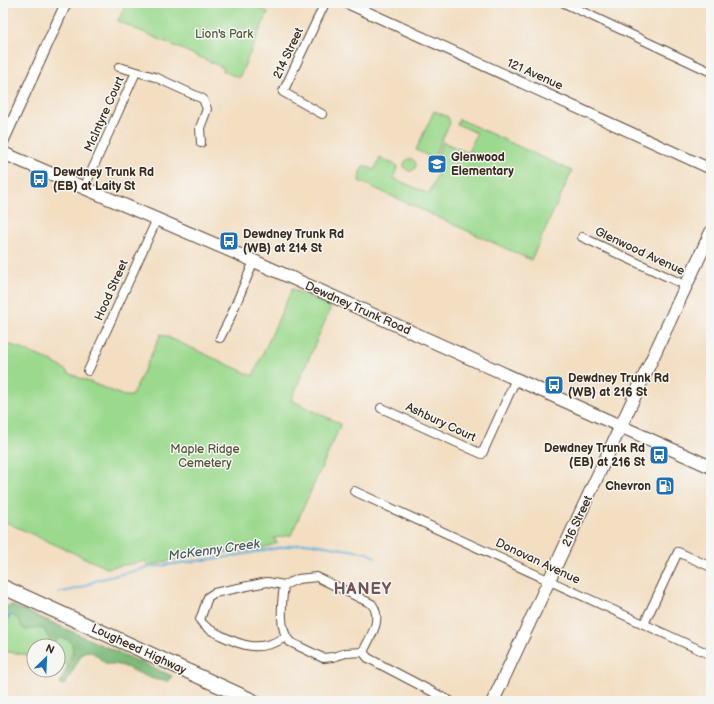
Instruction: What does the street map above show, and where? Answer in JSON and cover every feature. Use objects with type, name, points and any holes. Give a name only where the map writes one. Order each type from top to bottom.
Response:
[{"type":"highway","name":"Lougheed Highway","points":[[3,586],[253,701]]},
{"type":"main road","name":"Dewdney Trunk Road","points":[[3,153],[254,261],[711,467]]},
{"type":"main road","name":"216 Street","points":[[493,701],[622,427],[711,232]]},
{"type":"street","points":[[3,142],[66,3]]},
{"type":"street","name":"214 Street","points":[[322,114],[283,92],[325,3]]},
{"type":"street","name":"121 Avenue","points":[[347,3],[711,168]]},
{"type":"street","points":[[564,3],[711,72]]},
{"type":"street","name":"McIntyre Court","points":[[119,67],[155,77],[203,99],[207,109],[200,128],[201,143]]},
{"type":"street","name":"McIntyre Court","points":[[84,188],[136,72]]},
{"type":"street","name":"Hood Street","points":[[88,371],[157,219]]},
{"type":"street","name":"Glenwood Avenue","points":[[582,237],[687,286]]},
{"type":"street","points":[[220,338],[254,261]]},
{"type":"street","name":"Ashbury Court","points":[[381,408],[482,454],[516,379]]},
{"type":"street","name":"Donovan Avenue","points":[[354,492],[550,580],[711,655]]},
{"type":"street","points":[[644,624],[678,552],[711,567]]},
{"type":"street","points":[[286,637],[263,647],[244,646],[204,627],[200,620],[208,597],[214,593],[267,582],[284,585],[298,579],[317,577],[372,604],[377,612],[377,622],[363,652]]},
{"type":"street","points":[[284,585],[282,600],[286,637],[290,642],[323,658],[346,653],[363,652]]},
{"type":"street","points":[[363,652],[368,658],[450,701]]},
{"type":"green space","name":"Lion's Park","points":[[126,3],[248,3],[268,12],[239,78],[223,71],[224,68],[118,21]]},
{"type":"green space","points":[[434,111],[448,117],[450,123],[433,158],[416,150]]},
{"type":"green space","points":[[459,119],[572,171],[531,260],[359,181],[360,172],[364,165],[374,170],[380,158],[398,166],[393,178],[429,194],[437,175],[434,172],[438,163],[434,161],[443,142],[468,153],[477,133],[457,124]]},
{"type":"green space","points":[[408,159],[412,159],[416,165],[412,171],[408,171],[404,167],[404,163]]},
{"type":"green space","name":"Maple Ridge Cemetery","points":[[292,289],[331,307],[291,400],[341,424],[291,535],[274,538],[277,543],[260,549],[185,557],[151,565],[147,564],[147,561],[107,568],[3,521],[3,342],[58,365],[65,369],[68,373],[124,396],[132,396],[161,334],[253,376]]},
{"type":"green space","points":[[11,605],[172,676],[168,681],[152,678],[123,666],[107,664],[93,653],[87,651],[83,652],[66,683],[63,685],[60,684],[63,678],[66,678],[66,670],[73,653],[72,644],[69,640],[66,638],[49,638],[43,628],[25,630],[21,626],[19,620],[12,615],[3,620],[3,608]]},
{"type":"green space","points":[[24,610],[80,635],[66,664],[66,638],[26,638],[26,655],[3,651],[3,623],[12,615]]},
{"type":"waterway","name":"McKenny Creek","points":[[58,593],[80,588],[97,580],[150,567],[228,557],[306,543],[368,553],[375,557]]},
{"type":"waterway","name":"McKenny Creek","points":[[3,619],[13,613]]},
{"type":"place","name":"Glenwood Elementary","points":[[437,164]]},
{"type":"place","name":"Dewdney Trunk Rd (EB) at Laity St","points":[[39,179]]},
{"type":"place","name":"Dewdney Trunk Rd (WB) at 214 St","points":[[229,241]]},
{"type":"place","name":"Dewdney Trunk Rd (WB) at 216 St","points":[[554,385]]},
{"type":"place","name":"Dewdney Trunk Rd (EB) at 216 St","points":[[659,455]]},
{"type":"place","name":"Chevron","points":[[665,486]]},
{"type":"district","name":"HANEY","points":[[363,588]]}]
